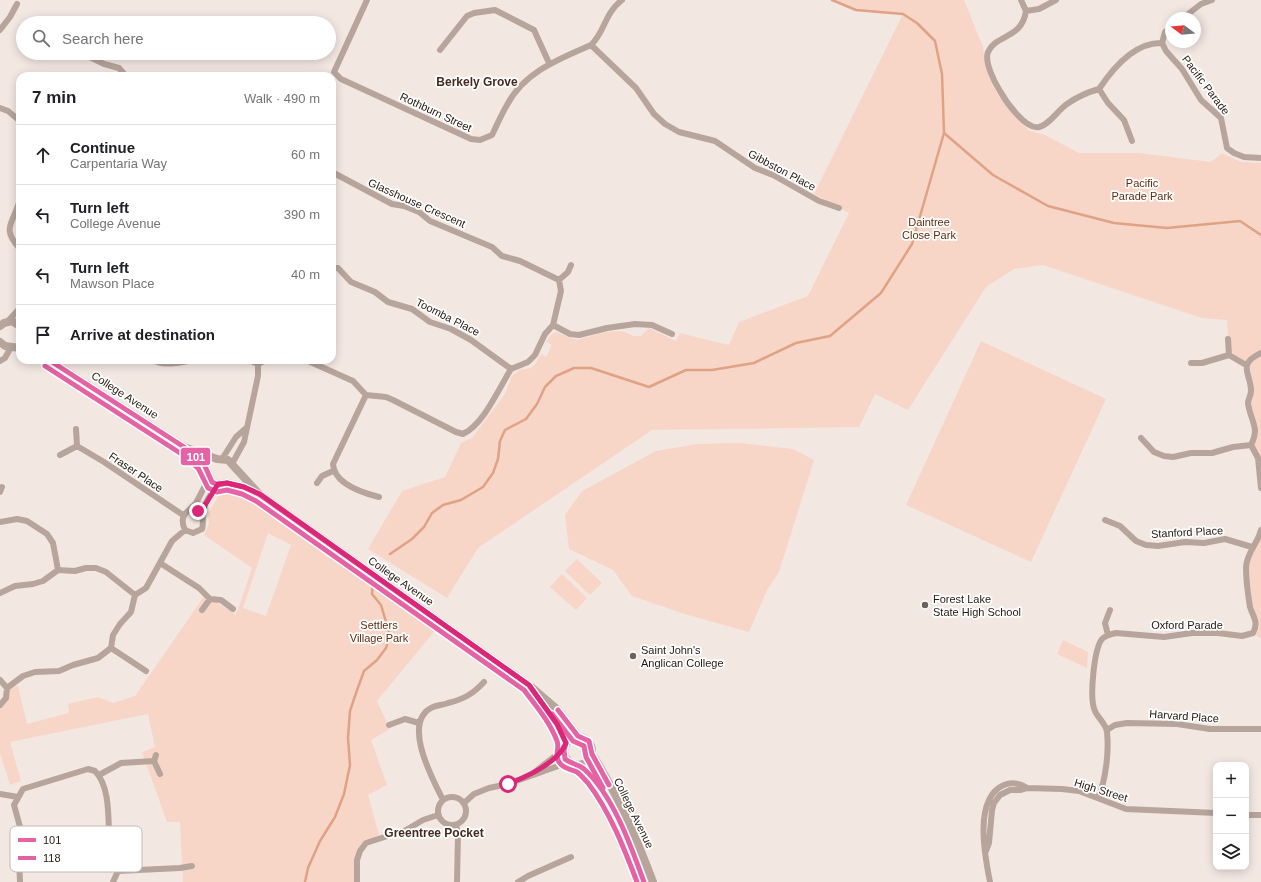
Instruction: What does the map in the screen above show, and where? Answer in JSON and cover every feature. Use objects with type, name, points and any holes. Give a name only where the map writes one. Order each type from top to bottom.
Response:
[{"type":"street","name":"Rothburn Street","points":[[334,72],[367,0]]},
{"type":"street","points":[[591,45],[596,40],[610,12],[622,0]]},
{"type":"street","points":[[1021,0],[1026,11],[1022,25],[993,46],[988,52],[987,59],[997,86],[1005,99],[1025,123],[1032,127],[1039,127],[1045,124],[1068,104],[1088,92],[1099,89],[1110,74],[1143,46],[1153,43],[1162,43],[1165,32]]},
{"type":"street","points":[[1026,11],[1039,9],[1056,0]]},
{"type":"street","points":[[1190,12],[1202,2],[1212,0]]},
{"type":"street","points":[[0,29],[10,17],[17,4]]},
{"type":"street","points":[[440,50],[467,16],[474,13],[495,10],[534,30],[549,63]]},
{"type":"street","name":"Pacific Parade","points":[[1162,43],[1166,51],[1182,69],[1201,100],[1221,118],[1224,140],[1227,148],[1234,154],[1244,157],[1261,158]]},
{"type":"street","name":"Rothburn Street","points":[[336,74],[341,79],[471,139],[480,140],[492,135],[507,104],[520,87],[533,74],[549,63],[591,45]]},
{"type":"street","name":"Gibbston Place","points":[[591,45],[636,88],[654,114],[665,124],[679,132],[715,141],[755,168],[773,175],[819,201],[839,208]]},
{"type":"street","points":[[96,60],[119,68],[122,72]]},
{"type":"street","points":[[1099,89],[1108,103],[1124,120],[1132,141]]},
{"type":"street","points":[[0,108],[8,111],[16,118]]},
{"type":"street","name":"Glasshouse Crescent","points":[[336,174],[392,204],[404,206],[419,212],[430,221],[492,247],[502,256],[520,261],[559,280]]},
{"type":"street","points":[[16,213],[7,229],[8,235],[16,244]]},
{"type":"street","points":[[315,364],[354,381],[366,395],[393,400],[456,432],[463,434],[474,427],[498,392],[511,369],[528,362],[535,355],[545,334],[553,325],[561,291],[559,280],[568,272],[571,265]]},
{"type":"street","name":"Toomba Place","points":[[336,268],[338,268],[351,282],[375,292],[388,302],[412,309],[430,322],[451,329],[471,340],[511,369]]},
{"type":"street","points":[[3,323],[16,312]]},
{"type":"street","points":[[3,323],[16,322]]},
{"type":"street","points":[[553,325],[570,334],[579,335],[607,328],[635,324],[652,324],[672,334]]},
{"type":"street","points":[[1228,339],[1229,355]]},
{"type":"street","points":[[0,343],[16,346]]},
{"type":"street","points":[[0,361],[5,358],[16,346]]},
{"type":"street","points":[[1261,353],[1251,358],[1246,365],[1251,391],[1248,401],[1249,415],[1255,432],[1252,445],[1258,458],[1261,488]]},
{"type":"street","points":[[1191,363],[1202,363],[1229,355],[1246,365]]},
{"type":"street","name":"College Avenue","points":[[56,364],[184,447],[204,464],[208,475],[218,484],[227,483],[244,487],[260,494]]},
{"type":"street","points":[[227,483],[233,478],[232,466],[244,442],[245,429],[258,376],[258,364]]},
{"type":"street","points":[[366,395],[333,464],[333,471],[337,477],[362,492],[379,497]]},
{"type":"street","points":[[60,455],[77,446],[76,429]]},
{"type":"street","points":[[218,484],[205,505],[203,515],[205,522],[202,529],[193,533],[185,530],[181,523],[183,515],[196,503],[208,475],[211,462],[219,459],[236,437],[245,429]]},
{"type":"street","points":[[1140,438],[1154,452],[1164,456],[1173,457],[1192,453],[1212,453],[1233,447],[1252,445]]},
{"type":"street","name":"Fraser Place","points":[[77,446],[104,462],[183,515]]},
{"type":"street","name":"College Avenue","points":[[184,447],[219,459],[232,466],[260,494],[529,685],[558,710],[578,736],[589,741],[592,754],[616,798],[645,860],[653,882]]},
{"type":"street","points":[[317,483],[322,476],[333,471]]},
{"type":"street","points":[[189,510],[198,511],[203,515]]},
{"type":"street","points":[[0,520],[17,519],[27,521],[47,534],[52,543],[58,570]]},
{"type":"street","name":"Stanford Place","points":[[1106,520],[1120,526],[1136,540],[1146,545],[1158,546],[1185,542],[1204,543],[1226,539],[1252,547]]},
{"type":"street","points":[[7,688],[23,676],[35,672],[59,671],[73,665],[98,658],[111,648],[113,636],[120,624],[131,612],[135,595],[146,588],[172,541],[185,530]]},
{"type":"street","name":"Oxford Parade","points":[[1108,635],[1128,634],[1164,637],[1192,633],[1218,633],[1242,636],[1253,633],[1256,627],[1256,620],[1250,607],[1246,567],[1252,547],[1261,530]]},
{"type":"street","points":[[160,563],[199,588],[210,599],[221,600],[233,609]]},
{"type":"street","points":[[0,592],[15,586],[43,581],[58,570],[75,571],[86,568],[96,568],[106,572],[135,595]]},
{"type":"street","points":[[202,610],[210,599]]},
{"type":"street","points":[[1098,798],[1105,776],[1107,730],[1094,710],[1092,702],[1096,652],[1102,639],[1108,635],[1105,623],[1110,610]]},
{"type":"street","points":[[111,648],[146,671]]},
{"type":"street","points":[[0,680],[7,688],[6,698],[0,705]]},
{"type":"street","points":[[443,800],[418,737],[419,723],[425,712],[433,707],[450,703],[474,693],[484,682]]},
{"type":"street","name":"College Avenue","points":[[529,685],[557,724],[565,746],[565,758],[589,772],[613,809],[644,882]]},
{"type":"street","points":[[388,725],[405,719],[419,723]]},
{"type":"street","name":"Harvard Place","points":[[1107,730],[1115,724],[1127,723],[1177,724],[1210,729],[1261,729]]},
{"type":"street","points":[[532,774],[565,746],[571,738],[578,736]]},
{"type":"street","points":[[464,803],[474,794],[508,784],[532,774],[561,765],[576,765],[588,762],[592,754]]},
{"type":"street","points":[[99,775],[121,763],[155,758],[160,774]]},
{"type":"street","points":[[20,826],[14,804],[23,789],[88,769],[99,775],[108,812],[109,826]]},
{"type":"street","name":"High Street","points":[[990,882],[986,851],[983,842],[985,813],[990,798],[1002,786],[1008,784],[1022,784],[1027,788],[1079,791],[1126,809],[1213,813]]},
{"type":"street","points":[[0,794],[18,797]]},
{"type":"street","points":[[452,796],[460,798],[464,803],[467,812],[465,817],[456,825],[444,822],[438,815],[439,806],[443,800],[452,796]]},
{"type":"street","points":[[357,882],[357,860],[360,851],[366,843],[406,830],[423,820],[438,815]]},
{"type":"street","points":[[1249,815],[1261,816]]},
{"type":"street","points":[[456,825],[458,833],[457,882]]},
{"type":"street","points":[[518,882],[571,857]]},
{"type":"street","points":[[142,870],[192,866]]},
{"type":"street","points":[[20,872],[20,882]]},
{"type":"street","points":[[113,882],[118,872]]},
{"type":"green space","name":"Daintree Close Park","points":[[832,0],[964,0],[983,47],[985,65],[990,79],[998,95],[1010,111],[1030,131],[1045,135],[1079,153],[1139,153],[1211,162],[1222,153],[1241,162],[1261,163],[1261,488],[1258,458],[1251,445],[1255,432],[1249,415],[1251,391],[1246,365],[1229,355],[1227,320],[1202,318],[1043,265],[1014,269],[986,287],[908,410],[875,394],[859,427],[652,430],[478,548],[447,598],[368,549],[402,491],[445,477],[461,443],[472,438],[505,394],[512,376],[520,370],[531,368],[541,354],[546,357],[552,345],[546,342],[551,335],[556,332],[577,340],[605,332],[622,331],[634,336],[641,336],[649,328],[676,341],[680,333],[729,345],[739,322],[808,296],[849,213],[814,194],[903,14],[856,10]]},
{"type":"green space","points":[[981,341],[1106,399],[1031,562],[906,505]]},
{"type":"green space","points":[[740,443],[793,449],[814,460],[779,572],[767,590],[749,632],[688,615],[632,596],[613,570],[569,549],[565,515],[582,491],[656,451],[698,444]]},
{"type":"green space","name":"Settlers Village Park","points":[[233,489],[244,492],[442,622],[377,701],[390,729],[371,740],[387,785],[368,795],[380,839],[371,842],[361,850],[358,860],[357,882],[183,882],[180,822],[167,822],[142,752],[155,747],[148,714],[10,742],[21,781],[10,785],[0,753],[0,705],[7,688],[18,686],[27,724],[69,713],[68,704],[98,697],[113,703],[135,696],[205,595],[235,614],[238,610],[252,568],[204,535],[209,523],[208,514],[220,493]],"holes":[[[268,533],[291,545],[266,616],[243,608]]]},
{"type":"green space","points":[[1261,530],[1261,639],[1253,633],[1256,627],[1250,607],[1246,567]]},
{"type":"green space","points":[[577,559],[602,583],[590,595],[565,571]]},
{"type":"green space","points":[[562,574],[587,598],[576,610],[550,587]]},
{"type":"green space","points":[[1063,640],[1088,652],[1087,668],[1057,654]]},
{"type":"waterway","points":[[832,0],[856,10],[903,14],[917,23],[935,41],[942,74],[944,133],[993,175],[1048,206],[1114,223],[1167,228],[1240,221],[1261,235]]},
{"type":"waterway","points":[[390,554],[412,539],[424,527],[432,513],[443,505],[461,500],[483,487],[493,473],[498,459],[500,441],[505,430],[526,419],[537,404],[545,387],[556,376],[574,368],[591,368],[649,387],[686,370],[712,370],[754,363],[796,343],[830,336],[881,293],[912,244],[944,133]]},
{"type":"waterway","points":[[305,882],[308,868],[320,841],[335,817],[344,794],[350,765],[348,738],[350,711],[356,693],[364,671],[377,660],[386,648],[390,635],[381,605],[372,594],[373,581]]},
{"type":"transit line","name":"101","points":[[55,364],[184,447],[204,464],[212,482],[218,485],[227,483],[244,487],[260,495],[529,685],[557,724],[566,743],[564,750],[565,759],[584,769],[604,793],[627,837],[644,882]]},
{"type":"transit line","name":"118","points":[[45,366],[180,453],[198,468],[208,488],[217,492],[227,490],[242,494],[256,501],[524,690],[551,727],[558,744],[557,757],[559,762],[563,766],[577,772],[596,794],[622,843],[637,882]]},
{"type":"transit line","name":"101","points":[[558,710],[578,736],[589,741],[592,754],[609,785]]},
{"type":"transit line","name":"118","points":[[552,714],[573,741],[584,746],[586,757],[603,788]]},
{"type":"place","name":"Forest Lake State High School","points":[[925,605]]},
{"type":"place","name":"Saint John's Anglican College","points":[[633,656]]},
{"type":"district","name":"Berkely Grove","points":[[477,82]]},
{"type":"district","name":"Greentree Pocket","points":[[434,833]]},
{"type":"route","points":[[198,511],[203,515],[205,505],[218,484],[223,485],[227,483],[244,487],[260,494],[529,685],[549,711],[566,743],[564,749],[532,774],[508,784]]},
{"type":"park label","name":"Pacific Parade Park","points":[[1142,189]]}]
